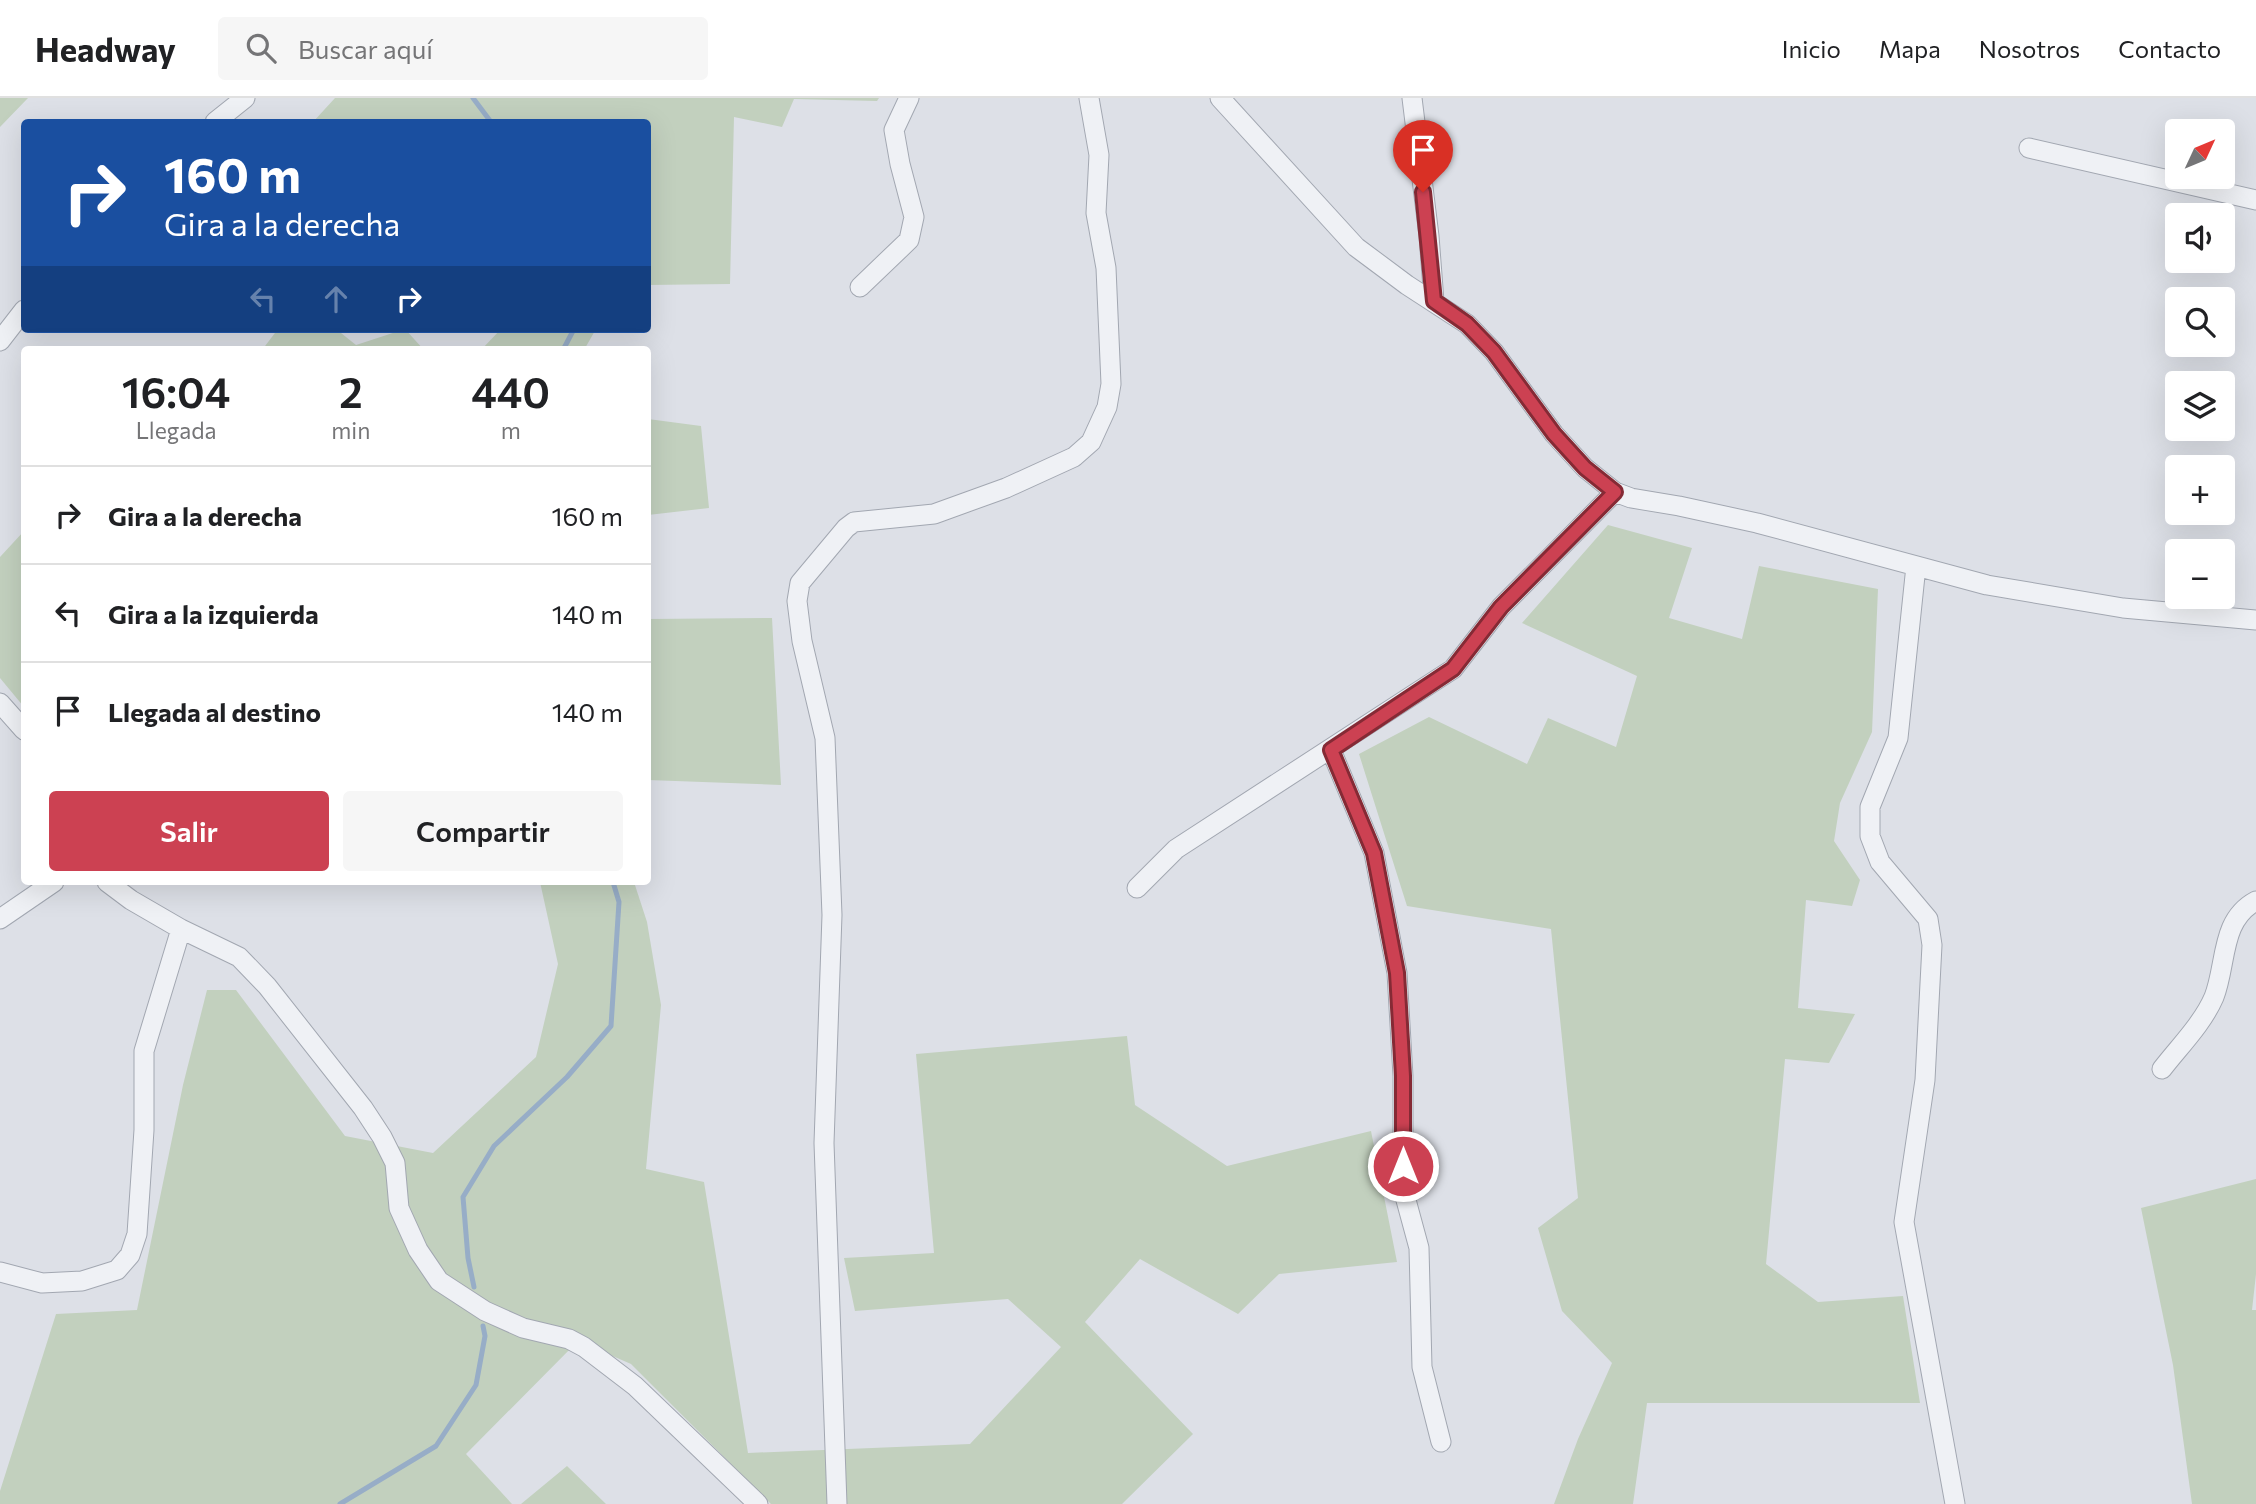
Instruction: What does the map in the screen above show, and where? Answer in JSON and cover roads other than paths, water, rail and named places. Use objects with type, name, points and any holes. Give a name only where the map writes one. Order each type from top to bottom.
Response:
[{"type":"street","points":[[219,119],[245,98]]},
{"type":"street","points":[[860,287],[909,240],[914,217],[894,130],[909,98]]},
{"type":"street","points":[[837,1504],[824,1143],[832,915],[825,738],[802,641],[797,601],[800,583],[854,522],[934,514],[1006,488],[1051,468],[1074,457],[1091,442],[1107,407],[1111,384],[1106,268],[1096,213],[1099,155],[1089,98]]},
{"type":"street","points":[[1220,98],[1356,247],[1407,285],[1467,324],[1494,352],[1554,434],[1585,468],[1615,492],[1631,498],[1757,523],[1987,584],[2123,608],[2256,620]]},
{"type":"street","points":[[1412,98],[1434,301]]},
{"type":"street","points":[[2029,148],[2256,200]]},
{"type":"street","points":[[0,341],[21,314]]},
{"type":"street","points":[[1137,888],[1176,849],[1453,669],[1501,607],[1615,492]]},
{"type":"street","points":[[1916,565],[1898,738],[1870,807],[1870,836],[1880,862],[1928,919],[1932,945],[1926,1080],[1904,1223],[1955,1504]]},
{"type":"street","points":[[0,704],[21,727]]},
{"type":"street","points":[[1331,750],[1374,853],[1397,973],[1403,1076],[1403,1189],[1419,1248],[1422,1367],[1441,1442]]},
{"type":"street","points":[[0,919],[50,885]]},
{"type":"street","points":[[111,885],[181,929],[239,957],[267,986],[363,1108],[382,1137],[395,1163],[399,1208],[418,1250],[439,1281],[485,1311],[523,1328],[569,1339],[584,1346],[635,1386],[758,1504]]},
{"type":"street","points":[[2162,1069],[2214,998],[2231,926],[2242,909],[2256,901]]},
{"type":"street","points":[[0,1272],[42,1283],[82,1281],[117,1270],[130,1255],[137,1234],[144,1130],[144,1051],[181,929]]},
{"type":"waterway","points":[[473,98],[489,119]]},
{"type":"waterway","points":[[565,346],[572,333]]},
{"type":"waterway","points":[[474,1287],[468,1258],[463,1197],[494,1146],[567,1077],[611,1026],[619,902],[614,885]]},
{"type":"waterway","points":[[340,1504],[436,1446],[476,1385],[485,1336],[483,1326]]}]
